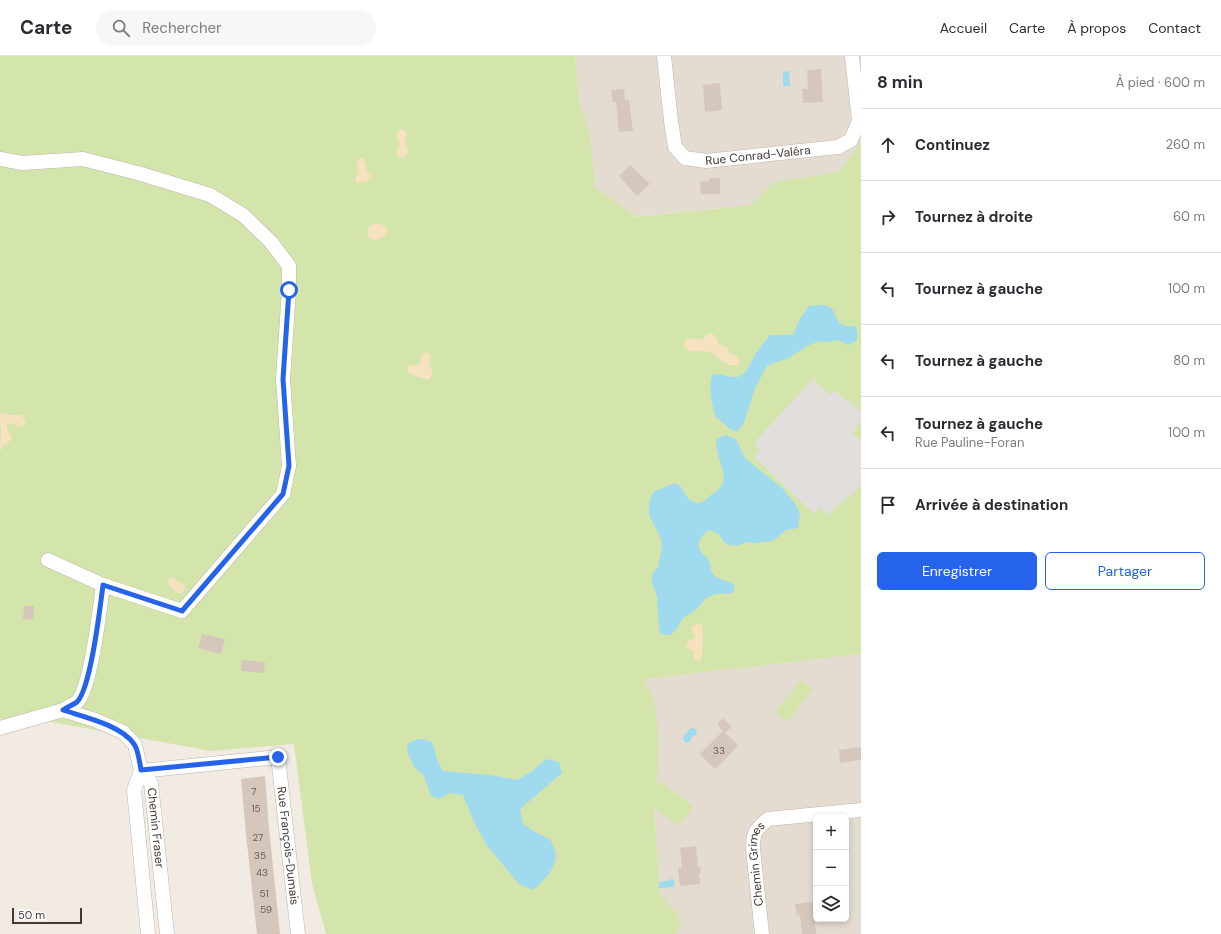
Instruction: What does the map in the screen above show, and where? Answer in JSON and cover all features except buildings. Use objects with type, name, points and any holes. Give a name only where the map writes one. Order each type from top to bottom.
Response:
[{"type":"street","name":"Rue Conrad-Valéra","points":[[664,56],[670,121],[675,147],[685,158],[706,161],[838,147],[851,140],[859,121],[852,56]]},
{"type":"street","points":[[0,159],[22,163],[83,159],[141,174],[210,196],[243,215],[271,242],[289,266],[289,290],[283,379],[289,466],[283,494],[182,611],[103,585],[48,560]]},
{"type":"street","points":[[0,728],[63,710],[77,702],[90,669],[103,585]]},
{"type":"street","points":[[63,710],[95,720],[123,732],[135,744],[141,770]]},
{"type":"street","name":"Rue François-Dumais","points":[[141,770],[278,757],[298,934]]},
{"type":"street","name":"Chemin Fraser","points":[[141,770],[134,790],[148,934]]},
{"type":"street","name":"Chemin Fraser","points":[[141,770],[151,783],[167,934]]},
{"type":"street","name":"Chemin Grimes","points":[[762,934],[753,849],[753,836],[760,826],[768,819],[861,810]]},
{"type":"shaded area","points":[[575,56],[861,56],[861,194],[592,221]]},
{"type":"shaded area","points":[[813,379],[830,395],[834,390],[861,412],[861,420],[852,434],[861,440],[861,486],[827,515],[821,507],[814,514],[754,457],[759,450],[754,443]]},
{"type":"shaded area","points":[[861,654],[861,934],[663,934],[645,679]]},
{"type":"green space","points":[[0,56],[575,56],[580,107],[590,135],[595,187],[636,217],[751,205],[774,182],[839,172],[861,143],[861,654],[645,679],[653,699],[656,712],[658,744],[657,785],[661,781],[693,807],[678,826],[654,808],[660,894],[678,915],[680,927],[675,934],[326,934],[312,884],[294,744],[211,751],[46,721],[0,731]]},
{"type":"green space","points":[[801,680],[813,689],[788,722],[775,712]]},
{"type":"sand","points":[[399,129],[403,129],[407,134],[405,142],[408,152],[404,158],[399,157],[396,153],[400,145],[396,134]]},
{"type":"sand","points":[[360,158],[364,159],[367,171],[373,176],[367,181],[357,183],[355,179],[359,172],[357,163]]},
{"type":"sand","points":[[375,223],[383,225],[387,229],[387,233],[382,238],[376,240],[371,239],[367,234],[368,228]]},
{"type":"sand","points":[[711,333],[716,337],[719,345],[726,347],[731,355],[735,355],[739,358],[739,363],[737,365],[728,364],[709,352],[691,351],[684,347],[685,340],[687,338],[701,340],[706,335]]},
{"type":"sand","points":[[423,353],[428,353],[431,357],[429,363],[433,374],[429,380],[412,375],[408,372],[408,367],[410,365],[420,365]]},
{"type":"sand","points":[[3,413],[10,415],[21,415],[26,421],[22,427],[11,423],[7,424],[12,439],[4,445],[0,451],[0,414]]},
{"type":"sand","points":[[174,578],[184,585],[185,588],[182,593],[177,593],[171,586],[168,585],[168,580]]},
{"type":"sand","points":[[698,623],[702,625],[703,636],[702,654],[699,662],[694,658],[694,651],[687,648],[686,645],[689,640],[695,639],[692,627]]},
{"type":"water","points":[[789,71],[790,86],[783,86],[783,72]]},
{"type":"water","points":[[809,306],[827,306],[833,310],[837,319],[844,326],[855,326],[857,330],[856,341],[848,345],[838,340],[828,342],[820,341],[807,346],[787,359],[767,366],[755,388],[744,423],[737,432],[730,429],[715,416],[710,390],[712,375],[718,374],[734,377],[741,376],[747,370],[756,353],[770,335],[793,335],[799,320]]},
{"type":"water","points":[[725,435],[736,439],[745,458],[783,489],[796,505],[800,513],[798,528],[786,530],[773,541],[754,543],[747,542],[737,546],[729,545],[724,542],[719,534],[710,530],[705,533],[699,544],[700,550],[708,559],[713,574],[717,578],[730,582],[734,585],[734,592],[729,594],[716,594],[709,597],[704,600],[697,609],[683,619],[673,633],[670,635],[661,634],[659,629],[657,597],[651,579],[654,571],[658,568],[662,546],[661,539],[649,515],[649,506],[652,494],[655,491],[675,483],[688,498],[696,503],[699,503],[719,489],[723,481],[723,475],[716,444],[717,439]]},
{"type":"water","points":[[691,728],[696,729],[697,734],[692,737],[690,742],[686,743],[683,740],[684,735]]},
{"type":"water","points":[[419,739],[431,742],[433,744],[437,760],[443,771],[490,775],[517,780],[531,772],[546,759],[559,762],[562,773],[520,809],[523,824],[550,839],[554,846],[556,857],[550,873],[533,890],[519,884],[488,847],[475,824],[463,795],[450,793],[438,799],[431,796],[424,776],[414,767],[408,753],[407,745],[412,741]]},
{"type":"water","points":[[672,878],[674,880],[674,887],[659,888],[659,882],[670,880]]},
{"type":"route","points":[[278,757],[141,770],[135,744],[123,732],[95,720],[63,710],[77,702],[90,669],[103,585],[182,611],[283,494],[289,466],[283,379],[289,290]]}]
